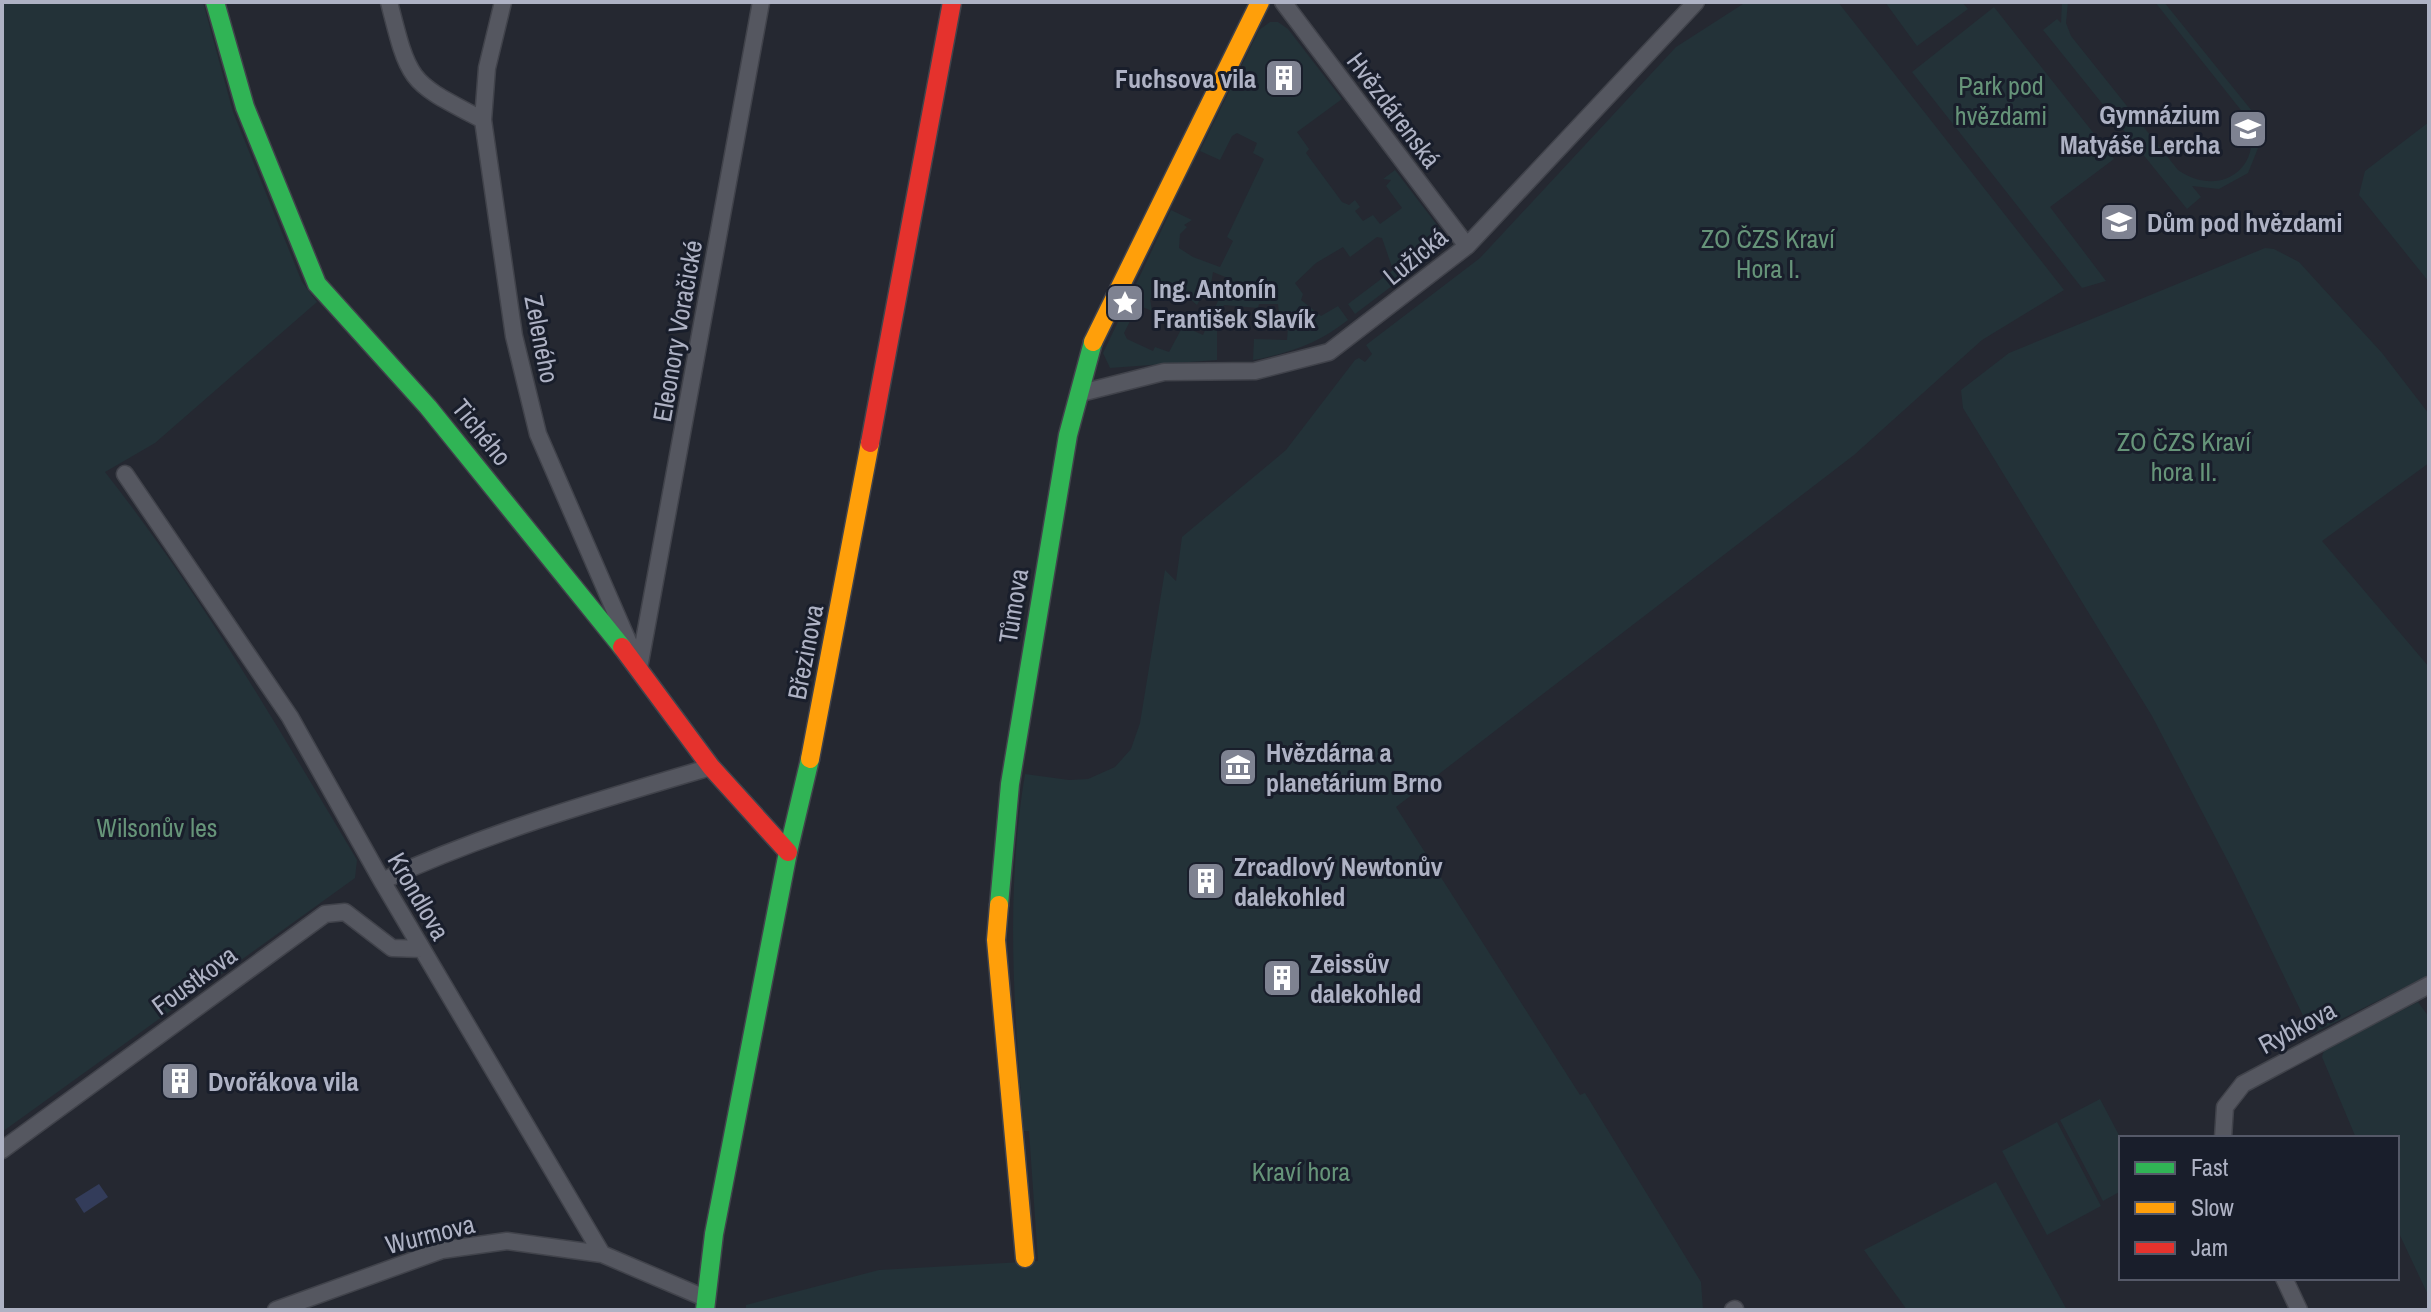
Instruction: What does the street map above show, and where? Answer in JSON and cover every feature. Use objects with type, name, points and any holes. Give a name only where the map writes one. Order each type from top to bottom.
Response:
[{"type":"street","name":"Tichého","points":[[215,2],[245,107],[317,284],[428,407],[639,668],[711,767],[788,852]]},
{"type":"street","points":[[389,2],[413,77],[425,89],[483,120]]},
{"type":"street","name":"Zeleného","points":[[503,2],[487,68],[483,120],[514,336],[538,434],[639,668]]},
{"type":"street","name":"Eleonory Voračické","points":[[639,668],[761,2]]},
{"type":"street","name":"Březinova","points":[[705,1304],[788,852],[816,734],[952,2]]},
{"type":"street","name":"Tůmova","points":[[1025,1258],[996,940],[1010,784],[1068,435],[1092,345],[1260,2]]},
{"type":"street","name":"Hvězdárenská","points":[[1283,2],[1467,246]]},
{"type":"street","name":"Lužická","points":[[1081,393],[1164,372],[1255,371],[1329,352],[1467,246],[1696,2]]},
{"type":"street","name":"Krondlova","points":[[125,474],[290,717],[382,881],[602,1254]]},
{"type":"street","points":[[382,881],[448,850],[542,817],[711,767]]},
{"type":"street","name":"Foustkova","points":[[2,1150],[325,914],[345,912],[392,948],[422,949]]},
{"type":"street","name":"Rybkova","points":[[2223,1136],[2225,1107],[2243,1084],[2429,985]]},
{"type":"street","name":"Wurmova","points":[[276,1310],[442,1250],[507,1241],[602,1254]]},
{"type":"street","points":[[602,1254],[705,1304]]},
{"type":"street","points":[[2285,1280],[2299,1310]]},
{"type":"green space","name":"Wilsonův les","points":[[2,2],[203,2],[233,112],[302,282],[317,302],[155,443],[105,472],[206,613],[357,860],[355,878],[2,1132]]},
{"type":"green space","points":[[1746,2],[1838,2],[2064,290],[1982,340],[1854,455],[1396,807],[1580,1095],[1585,1093],[1701,1282],[1703,1310],[746,1310],[746,1305],[879,1270],[1038,1261],[1029,1131],[1024,1131],[1020,1086],[1013,952],[1015,863],[1025,774],[1069,780],[1088,779],[1115,767],[1131,749],[1140,723],[1165,570],[1176,581],[1182,537],[1286,450],[1355,360],[1359,358],[1365,362],[1372,354],[1366,345],[1480,258],[1676,47]]},
{"type":"green space","points":[[1885,2],[1962,2],[1968,9],[1917,46]]},
{"type":"green space","points":[[2062,2],[2068,2],[2066,23],[2071,36],[2178,170],[2194,178],[2223,180],[2235,174],[2250,152],[2252,136],[2248,119],[2155,2],[2164,2],[2252,111],[2259,126],[2260,143],[2248,173],[2219,189],[2192,186],[2201,197],[2187,209],[2043,30],[2057,19],[2061,23]]},
{"type":"green space","name":"Park pod hvězdami","points":[[1994,7],[2114,159],[2050,207],[2106,281],[2082,288],[1912,72]]},
{"type":"green space","points":[[1270,22],[1278,22],[1288,29],[1342,99],[1297,132],[1309,149],[1306,153],[1342,202],[1349,205],[1355,200],[1360,207],[1355,211],[1363,221],[1373,215],[1380,224],[1402,208],[1386,186],[1391,180],[1383,179],[1395,170],[1450,242],[1355,314],[1348,304],[1393,270],[1382,238],[1377,237],[1350,257],[1343,247],[1316,263],[1295,283],[1303,294],[1301,300],[1321,316],[1338,306],[1348,320],[1304,346],[1253,360],[1254,339],[1287,340],[1289,314],[1279,313],[1278,304],[1259,304],[1258,308],[1224,305],[1217,315],[1217,360],[1110,368],[1103,353],[1125,307],[1135,311],[1124,333],[1127,339],[1153,351],[1155,347],[1169,352],[1183,326],[1203,335],[1228,278],[1213,272],[1210,291],[1205,290],[1197,305],[1182,292],[1163,287],[1150,299],[1152,311],[1128,301],[1171,210],[1192,220],[1184,225],[1187,227],[1180,234],[1179,248],[1220,267],[1233,241],[1227,237],[1264,159],[1253,153],[1257,143],[1237,133],[1232,136],[1220,160],[1200,151],[1259,30]]},
{"type":"green space","points":[[2429,122],[2429,282],[2359,195],[2365,171]]},
{"type":"green space","name":"ZO ČZS Kraví hora II.","points":[[2265,248],[2274,249],[2299,262],[2382,353],[2429,414],[2429,463],[2322,541],[2429,667],[2429,975],[2312,1034],[2232,869],[2152,716],[1963,408],[1961,390],[2009,353]]},
{"type":"green space","points":[[2418,1002],[2429,1017],[2429,1297],[2399,1233],[2399,1136],[2355,1136],[2322,1057],[2324,1050]]},
{"type":"green space","points":[[2100,1099],[2119,1136],[2119,1192],[2103,1201],[2060,1120]]},
{"type":"green space","points":[[2057,1122],[2101,1206],[2047,1235],[2002,1151]]},
{"type":"green space","points":[[1996,1182],[2067,1310],[1907,1310],[1864,1250]]},
{"type":"water","points":[[99,1184],[108,1197],[84,1213],[75,1199]]},
{"type":"traffic: fast","points":[[215,2],[245,107],[317,284],[428,407],[622,647]]},
{"type":"traffic: fast","points":[[999,905],[1010,784],[1068,435],[1093,342]]},
{"type":"traffic: fast","points":[[705,1310],[714,1234],[788,852],[810,759]]},
{"type":"traffic: slow","points":[[1093,342],[1260,2]]},
{"type":"traffic: slow","points":[[810,759],[870,443]]},
{"type":"traffic: slow","points":[[999,905],[996,940],[1025,1258]]},
{"type":"traffic: jam","points":[[870,443],[952,2]]},
{"type":"traffic: jam","points":[[622,647],[711,767],[788,852]]},
{"type":"place","name":"Fuchsova vila","points":[[1284,78]]},
{"type":"place","name":"Gymnázium Matyáše Lercha","points":[[2248,129]]},
{"type":"place","name":"Dům pod hvězdami","points":[[2119,222]]},
{"type":"place","name":"Ing. Antonín František Slavík","points":[[1125,303]]},
{"type":"place","name":"Hvězdárna a planetárium Brno","points":[[1238,767]]},
{"type":"place","name":"Zrcadlový Newtonův dalekohled","points":[[1206,881]]},
{"type":"place","name":"Zeissův dalekohled","points":[[1282,978]]},
{"type":"place","name":"Dvořákova vila","points":[[180,1081]]},
{"type":"park label","name":"ZO ČZS Kraví Hora I.","points":[[1768,253]]},
{"type":"park label","name":"Kraví hora","points":[[1301,1171]]}]
